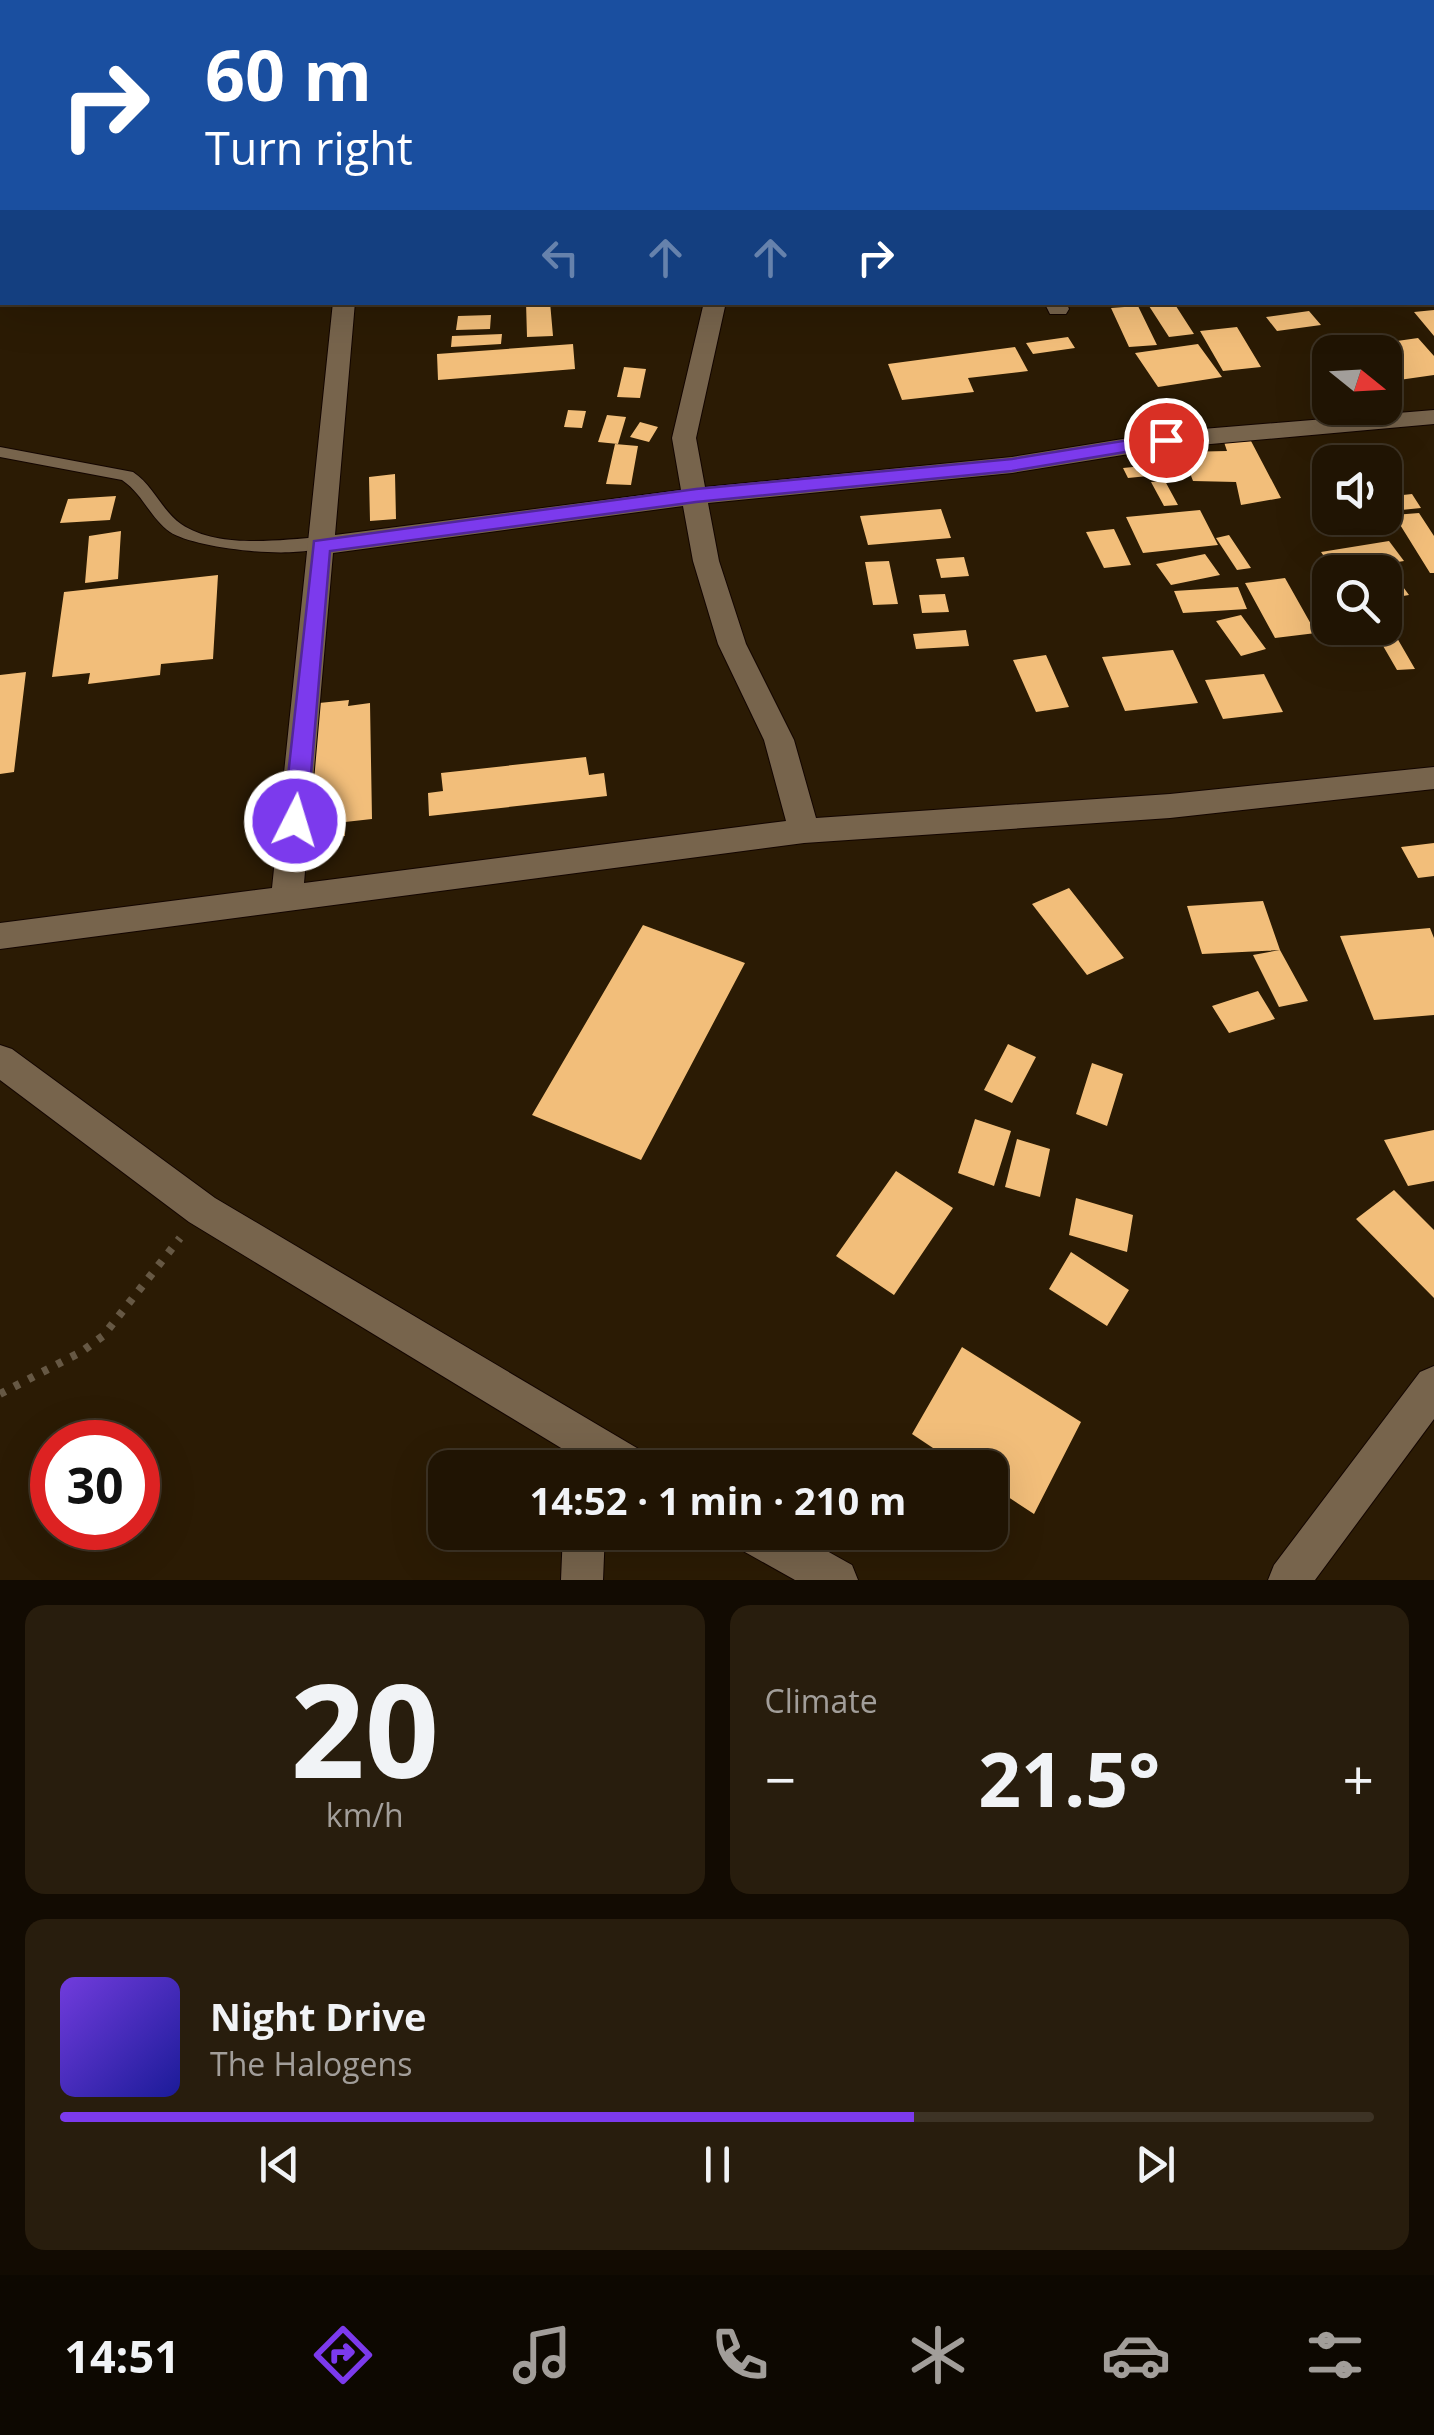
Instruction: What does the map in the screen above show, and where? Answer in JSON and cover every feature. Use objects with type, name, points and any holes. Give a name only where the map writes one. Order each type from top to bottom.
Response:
[{"type":"street","points":[[288,900],[344,305]]},
{"type":"street","points":[[714,305],[684,438],[706,561],[732,644],[779,740],[804,830]]},
{"type":"street","points":[[321,544],[696,496],[974,470],[1166,440],[1434,417]]},
{"type":"street","points":[[0,936],[804,830],[1170,806],[1434,778]]},
{"type":"street","points":[[0,1060],[202,1210],[581,1450]]},
{"type":"street","points":[[1289,1580],[1434,1386]]},
{"type":"street","points":[[582,1580],[583,1550]]},
{"type":"street","points":[[783,1550],[837,1580]]},
{"type":"lane","points":[[0,452],[127,476],[145,486],[172,525],[190,535],[236,543],[321,544]]},
{"type":"path","points":[[0,1394],[82,1352],[103,1336],[202,1210]]},
{"type":"building","points":[[526,305],[550,305],[553,336],[527,337]]},
{"type":"building","points":[[1175,305],[1194,334],[1169,337],[1149,306]]},
{"type":"building","points":[[1138,306],[1157,345],[1129,347],[1111,308]]},
{"type":"building","points":[[1434,310],[1434,336],[1414,312]]},
{"type":"building","points":[[1309,311],[1321,325],[1277,331],[1266,317]]},
{"type":"building","points":[[491,315],[490,329],[456,330],[458,316]]},
{"type":"building","points":[[1237,327],[1261,367],[1223,371],[1200,331]]},
{"type":"building","points":[[502,334],[501,344],[451,347],[452,336]]},
{"type":"building","points":[[1068,337],[1075,348],[1033,354],[1026,343]]},
{"type":"building","points":[[1418,338],[1434,356],[1434,375],[1402,380],[1402,340]]},
{"type":"building","points":[[573,344],[575,369],[438,380],[437,354]]},
{"type":"building","points":[[1198,344],[1222,377],[1158,387],[1135,353]]},
{"type":"building","points":[[1015,347],[1028,371],[968,378],[974,392],[902,400],[888,364]]},
{"type":"building","points":[[624,367],[646,369],[640,398],[617,397]]},
{"type":"building","points":[[568,410],[586,411],[582,428],[564,427]]},
{"type":"building","points":[[607,415],[626,417],[618,444],[598,442]]},
{"type":"building","points":[[640,422],[658,427],[649,442],[630,437]]},
{"type":"building","points":[[1251,441],[1281,498],[1241,505],[1236,482],[1193,481],[1182,452],[1227,451],[1224,442]]},
{"type":"building","points":[[615,444],[638,446],[631,485],[606,484]]},
{"type":"building","points":[[1153,465],[1158,475],[1128,478],[1123,468]]},
{"type":"building","points":[[395,474],[396,519],[370,521],[369,477]]},
{"type":"building","points":[[1165,481],[1178,505],[1164,506],[1151,482]]},
{"type":"building","points":[[1412,494],[1421,508],[1402,510],[1402,495]]},
{"type":"building","points":[[116,496],[110,520],[60,523],[68,499]]},
{"type":"building","points":[[941,509],[951,538],[868,545],[860,516]]},
{"type":"building","points":[[1200,510],[1218,545],[1143,553],[1126,517]]},
{"type":"building","points":[[1419,513],[1434,536],[1434,573],[1430,573],[1402,528],[1402,514]]},
{"type":"building","points":[[1114,529],[1131,565],[1104,568],[1086,532]]},
{"type":"building","points":[[121,531],[118,579],[85,583],[89,536]]},
{"type":"building","points":[[1229,535],[1251,568],[1237,570],[1216,538]]},
{"type":"building","points":[[1389,541],[1400,555],[1323,555],[1321,552]]},
{"type":"building","points":[[1205,554],[1220,575],[1171,585],[1156,564]]},
{"type":"building","points":[[964,557],[969,576],[941,578],[936,559]]},
{"type":"building","points":[[889,561],[898,604],[873,605],[865,562]]},
{"type":"building","points":[[218,575],[213,659],[161,664],[160,675],[88,684],[90,673],[52,677],[64,592]]},
{"type":"building","points":[[1285,578],[1312,626],[1312,633],[1275,638],[1245,583]]},
{"type":"building","points":[[1238,587],[1247,609],[1183,613],[1174,591]]},
{"type":"building","points":[[945,594],[949,612],[922,613],[919,595]]},
{"type":"building","points":[[1241,615],[1266,649],[1241,656],[1216,621]]},
{"type":"building","points":[[966,630],[969,646],[916,649],[913,634]]},
{"type":"building","points":[[1383,645],[1401,645],[1415,669],[1397,670]]},
{"type":"building","points":[[1173,650],[1198,703],[1125,711],[1102,657]]},
{"type":"building","points":[[1046,655],[1069,707],[1036,712],[1013,660]]},
{"type":"building","points":[[26,672],[14,772],[0,774],[0,675]]},
{"type":"building","points":[[1264,674],[1283,712],[1223,719],[1205,680]]},
{"type":"building","points":[[349,700],[348,706],[370,703],[372,819],[345,822],[345,836],[306,840],[309,704]]},
{"type":"building","points":[[586,757],[589,775],[604,773],[607,796],[429,816],[428,793],[443,791],[441,773]]},
{"type":"building","points":[[1434,843],[1434,876],[1418,878],[1401,847]]},
{"type":"building","points":[[1069,888],[1124,958],[1087,975],[1032,904]]},
{"type":"building","points":[[1263,901],[1280,950],[1202,954],[1187,906]]},
{"type":"building","points":[[643,925],[745,963],[641,1160],[532,1115]]},
{"type":"building","points":[[1430,928],[1434,938],[1434,1015],[1374,1020],[1340,936]]},
{"type":"building","points":[[1280,950],[1308,1001],[1279,1007],[1253,955]]},
{"type":"building","points":[[1258,991],[1275,1019],[1229,1033],[1212,1006]]},
{"type":"building","points":[[1008,1044],[1036,1057],[1012,1103],[984,1090]]},
{"type":"building","points":[[1092,1063],[1123,1074],[1107,1126],[1076,1114]]},
{"type":"building","points":[[975,1119],[1011,1131],[994,1186],[958,1173]]},
{"type":"building","points":[[1434,1130],[1434,1181],[1408,1186],[1384,1140]]},
{"type":"building","points":[[1017,1139],[1050,1149],[1040,1197],[1005,1187]]},
{"type":"building","points":[[896,1171],[953,1208],[894,1295],[836,1256]]},
{"type":"building","points":[[1394,1190],[1434,1230],[1434,1298],[1356,1219]]},
{"type":"building","points":[[1076,1198],[1133,1215],[1127,1252],[1069,1235]]},
{"type":"building","points":[[1071,1252],[1129,1290],[1107,1326],[1049,1289]]},
{"type":"building","points":[[962,1347],[1081,1422],[1034,1514],[1008,1497],[1008,1450],[936,1450],[912,1434]]},
{"type":"route","points":[[295,821],[321,546],[696,496],[1012,465],[1166,440]]}]
